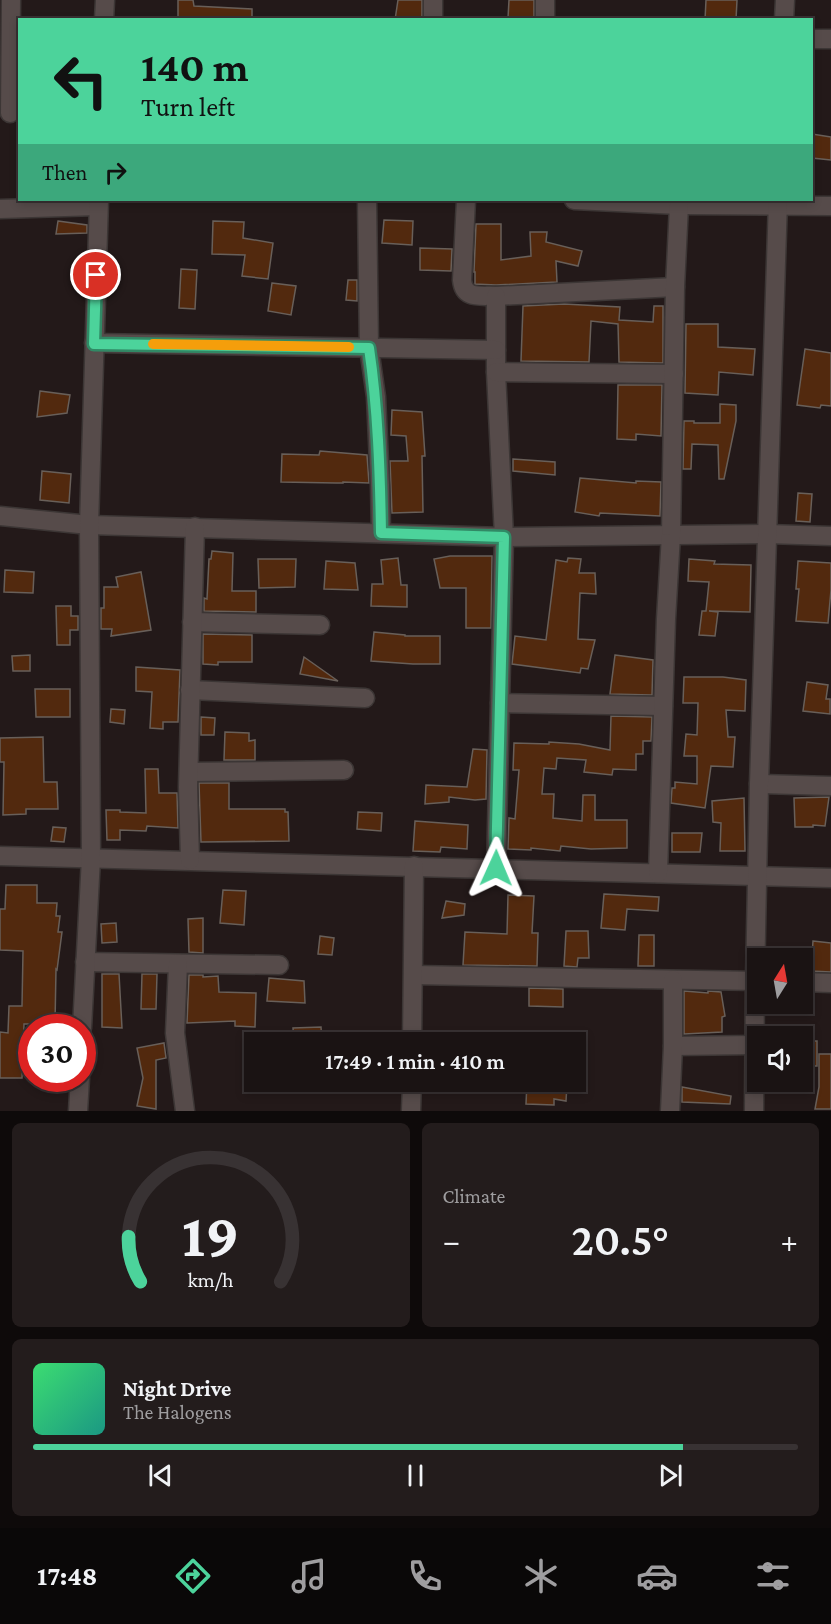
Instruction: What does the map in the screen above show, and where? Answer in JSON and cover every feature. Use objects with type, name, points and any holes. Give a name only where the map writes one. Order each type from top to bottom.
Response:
[{"type":"street","points":[[10,114],[11,0]]},
{"type":"street","points":[[104,18],[105,0]]},
{"type":"street","points":[[433,18],[434,0]]},
{"type":"street","points":[[545,0],[545,18]]},
{"type":"street","points":[[784,18],[785,0]]},
{"type":"street","points":[[813,39],[831,39]]},
{"type":"street","points":[[367,201],[369,348],[376,397],[381,533]]},
{"type":"street","points":[[466,201],[463,289],[466,293],[496,296],[675,287]]},
{"type":"street","points":[[615,201],[680,205],[778,202],[831,206]]},
{"type":"street","points":[[756,948],[759,784],[778,202]]},
{"type":"street","points":[[0,209],[98,203],[89,525],[91,858],[83,1014]]},
{"type":"street","points":[[658,873],[671,536],[675,287],[680,205]]},
{"type":"street","points":[[496,296],[496,372],[504,537],[496,868]]},
{"type":"street","points":[[94,344],[496,350]]},
{"type":"street","points":[[496,372],[674,374]]},
{"type":"street","points":[[0,516],[89,525],[504,537],[767,534],[831,536]]},
{"type":"street","points":[[190,860],[190,690],[195,527]]},
{"type":"street","points":[[192,622],[320,625]]},
{"type":"street","points":[[190,690],[365,698]]},
{"type":"street","points":[[500,703],[663,706]]},
{"type":"street","points":[[189,772],[344,770]]},
{"type":"street","points":[[759,784],[831,786]]},
{"type":"street","points":[[0,856],[831,878]]},
{"type":"street","points":[[412,1032],[414,866]]},
{"type":"street","points":[[86,962],[279,965]]},
{"type":"street","points":[[178,964],[175,1033],[185,1111]]},
{"type":"street","points":[[414,975],[747,981]]},
{"type":"street","points":[[670,1111],[673,980]]},
{"type":"street","points":[[813,982],[831,983]]},
{"type":"street","points":[[673,1046],[747,1045]]},
{"type":"street","points":[[78,1111],[79,1092]]},
{"type":"street","points":[[411,1111],[412,1092]]},
{"type":"street","points":[[754,1092],[754,1111]]},
{"type":"building","points":[[178,0],[193,0],[194,6],[252,9],[252,18],[178,18]]},
{"type":"building","points":[[398,0],[422,0],[422,18],[395,18]]},
{"type":"building","points":[[509,0],[534,0],[534,18],[508,18]]},
{"type":"building","points":[[706,0],[737,0],[736,18],[705,18]]},
{"type":"building","points":[[813,134],[831,137],[831,160],[813,158]]},
{"type":"building","points":[[384,220],[413,221],[412,245],[382,243]]},
{"type":"building","points":[[58,221],[87,225],[87,233],[56,234]]},
{"type":"building","points":[[213,221],[244,222],[243,238],[273,243],[268,279],[242,276],[245,255],[212,254]]},
{"type":"building","points":[[476,224],[501,224],[501,260],[531,256],[530,232],[547,232],[546,242],[582,251],[578,266],[556,261],[557,282],[475,284]]},
{"type":"building","points":[[420,248],[452,249],[451,271],[420,270]]},
{"type":"building","points":[[181,269],[197,270],[195,309],[179,308]]},
{"type":"building","points":[[348,280],[357,280],[357,301],[346,300]]},
{"type":"building","points":[[272,283],[296,286],[291,315],[268,311]]},
{"type":"building","points":[[564,304],[620,307],[619,320],[653,322],[654,306],[663,306],[663,363],[619,362],[618,324],[591,321],[589,362],[521,361],[523,306]]},
{"type":"building","points":[[686,324],[718,324],[718,347],[755,349],[753,375],[719,372],[718,395],[685,393]]},
{"type":"building","points":[[805,349],[831,353],[831,406],[821,405],[820,408],[797,405]]},
{"type":"building","points":[[618,385],[662,385],[661,436],[636,434],[636,440],[617,439]]},
{"type":"building","points":[[40,391],[70,395],[67,413],[37,417]]},
{"type":"building","points":[[720,404],[736,405],[736,421],[724,479],[719,479],[718,445],[692,444],[691,469],[683,469],[684,421],[720,423]]},
{"type":"building","points":[[392,410],[422,412],[425,456],[422,456],[423,512],[392,513],[390,461],[408,461],[406,436],[391,435]]},
{"type":"building","points":[[320,451],[367,455],[369,483],[281,482],[282,454],[319,455]]},
{"type":"building","points":[[513,459],[555,462],[555,475],[513,471]]},
{"type":"building","points":[[42,471],[71,474],[69,503],[40,500]]},
{"type":"building","points":[[580,478],[636,483],[636,481],[661,482],[660,516],[600,513],[599,516],[575,512]]},
{"type":"building","points":[[798,493],[812,494],[810,522],[796,521]]},
{"type":"building","points":[[212,551],[233,553],[232,591],[256,591],[256,612],[204,611],[204,598],[207,599],[209,559],[211,559]]},
{"type":"building","points":[[450,556],[492,556],[491,628],[466,628],[466,588],[440,588],[434,559]]},
{"type":"building","points":[[398,558],[401,585],[407,585],[407,607],[371,606],[372,584],[383,584],[381,560]]},
{"type":"building","points":[[568,558],[581,559],[579,573],[595,573],[596,594],[580,593],[578,639],[595,640],[588,669],[581,668],[580,673],[512,664],[515,636],[546,640],[556,560],[567,562]]},
{"type":"building","points":[[258,559],[296,559],[295,587],[259,588]]},
{"type":"building","points":[[689,559],[715,561],[714,564],[751,565],[750,612],[709,611],[718,612],[715,636],[699,635],[702,611],[706,611],[709,582],[688,581]]},
{"type":"building","points":[[326,561],[355,563],[358,590],[324,589]]},
{"type":"building","points":[[798,561],[831,563],[828,623],[796,621],[799,589],[796,589]]},
{"type":"building","points":[[5,570],[34,572],[33,593],[4,592]]},
{"type":"building","points":[[141,572],[151,630],[111,636],[112,629],[101,629],[104,587],[118,587],[116,577]]},
{"type":"building","points":[[56,606],[71,606],[71,616],[78,616],[78,630],[70,630],[70,645],[57,645]]},
{"type":"building","points":[[374,632],[405,636],[440,636],[440,664],[371,661]]},
{"type":"building","points":[[203,634],[252,635],[252,662],[203,664]]},
{"type":"building","points":[[30,655],[30,671],[13,671],[12,656]]},
{"type":"building","points":[[615,655],[653,660],[652,695],[610,694]]},
{"type":"building","points":[[304,657],[338,681],[300,674]]},
{"type":"building","points":[[136,667],[180,670],[178,722],[163,722],[163,729],[150,728],[152,692],[136,691]]},
{"type":"building","points":[[684,677],[723,677],[746,680],[745,711],[726,710],[728,737],[735,737],[733,767],[711,766],[705,808],[671,803],[672,788],[675,788],[675,782],[697,784],[697,756],[684,756],[686,734],[697,735],[698,703],[683,703]]},
{"type":"building","points":[[807,682],[828,685],[826,699],[830,699],[830,714],[803,711]]},
{"type":"building","points":[[35,689],[70,689],[70,717],[36,717]]},
{"type":"building","points":[[111,709],[125,710],[124,724],[110,722]]},
{"type":"building","points":[[611,716],[652,717],[651,741],[643,741],[643,754],[636,754],[636,770],[613,769],[612,775],[584,772],[586,760],[557,758],[556,769],[544,768],[542,794],[554,794],[553,818],[582,821],[583,795],[595,795],[595,820],[627,820],[627,848],[591,849],[561,846],[560,851],[531,848],[531,850],[508,849],[509,818],[515,819],[519,770],[513,770],[514,743],[579,744],[610,750]]},
{"type":"building","points":[[201,717],[215,718],[214,735],[201,735]]},
{"type":"building","points":[[225,732],[249,733],[249,741],[255,740],[255,760],[224,760]]},
{"type":"building","points":[[43,737],[44,782],[57,782],[58,809],[26,809],[26,814],[3,815],[4,762],[0,762],[0,738]]},
{"type":"building","points":[[473,749],[487,750],[486,799],[449,797],[449,802],[425,804],[426,785],[467,787]]},
{"type":"building","points":[[145,769],[158,769],[159,793],[177,793],[178,828],[147,826],[146,831],[120,830],[120,840],[107,840],[106,810],[146,813]]},
{"type":"building","points":[[199,783],[229,783],[229,809],[285,809],[285,812],[288,812],[289,841],[201,842]]},
{"type":"building","points":[[829,797],[825,826],[795,827],[794,798]]},
{"type":"building","points":[[744,798],[745,851],[720,851],[721,823],[713,822],[712,801]]},
{"type":"building","points":[[358,812],[382,813],[381,831],[357,829]]},
{"type":"building","points":[[415,821],[468,825],[467,849],[441,847],[440,852],[413,851]]},
{"type":"building","points":[[53,827],[66,828],[64,842],[51,841]]},
{"type":"building","points":[[672,833],[702,833],[700,852],[672,852]]},
{"type":"building","points":[[6,885],[37,885],[37,903],[57,903],[56,916],[60,916],[58,932],[62,932],[56,969],[55,1014],[18,1014],[18,1078],[0,1078],[0,1032],[8,1033],[9,1006],[22,1006],[23,951],[0,950],[0,909],[5,909]]},
{"type":"building","points":[[223,890],[246,891],[244,925],[220,923]]},
{"type":"building","points":[[604,894],[659,897],[658,911],[627,909],[625,930],[601,928]]},
{"type":"building","points":[[508,895],[534,896],[532,933],[538,933],[537,966],[463,965],[465,932],[507,934]]},
{"type":"building","points":[[446,901],[465,904],[464,915],[442,918]]},
{"type":"building","points":[[203,918],[203,953],[189,952],[188,919]]},
{"type":"building","points":[[116,923],[117,942],[102,943],[101,924]]},
{"type":"building","points":[[566,931],[588,931],[589,958],[578,958],[577,967],[564,966]]},
{"type":"building","points":[[639,935],[654,935],[654,966],[638,966]]},
{"type":"building","points":[[320,936],[334,938],[332,955],[318,954]]},
{"type":"building","points":[[813,941],[831,943],[831,972],[813,971]]},
{"type":"building","points":[[102,974],[119,974],[122,1028],[102,1027]]},
{"type":"building","points":[[142,974],[157,974],[156,1009],[141,1009]]},
{"type":"building","points":[[189,975],[218,976],[219,992],[256,993],[255,1027],[235,1026],[235,1021],[187,1023]]},
{"type":"building","points":[[269,978],[304,981],[305,1003],[267,1001]]},
{"type":"building","points":[[529,988],[563,989],[563,1007],[529,1006]]},
{"type":"building","points":[[684,991],[721,992],[725,1016],[722,1017],[722,1032],[684,1034]]},
{"type":"building","points":[[321,1027],[321,1032],[293,1032],[293,1028]]},
{"type":"building","points":[[813,1041],[817,1041],[817,1066],[813,1066]]},
{"type":"building","points":[[164,1043],[166,1058],[156,1060],[156,1109],[137,1106],[143,1078],[137,1048]]},
{"type":"building","points":[[819,1054],[831,1054],[831,1109],[815,1109],[819,1087]]},
{"type":"building","points":[[682,1087],[731,1096],[730,1104],[682,1102]]},
{"type":"building","points":[[527,1092],[567,1092],[566,1101],[554,1099],[554,1105],[526,1104]]},
{"type":"slow traffic","points":[[153,344],[349,347]]},
{"type":"route","points":[[96,275],[94,344],[369,348],[376,397],[381,533],[504,537],[496,868]]}]
